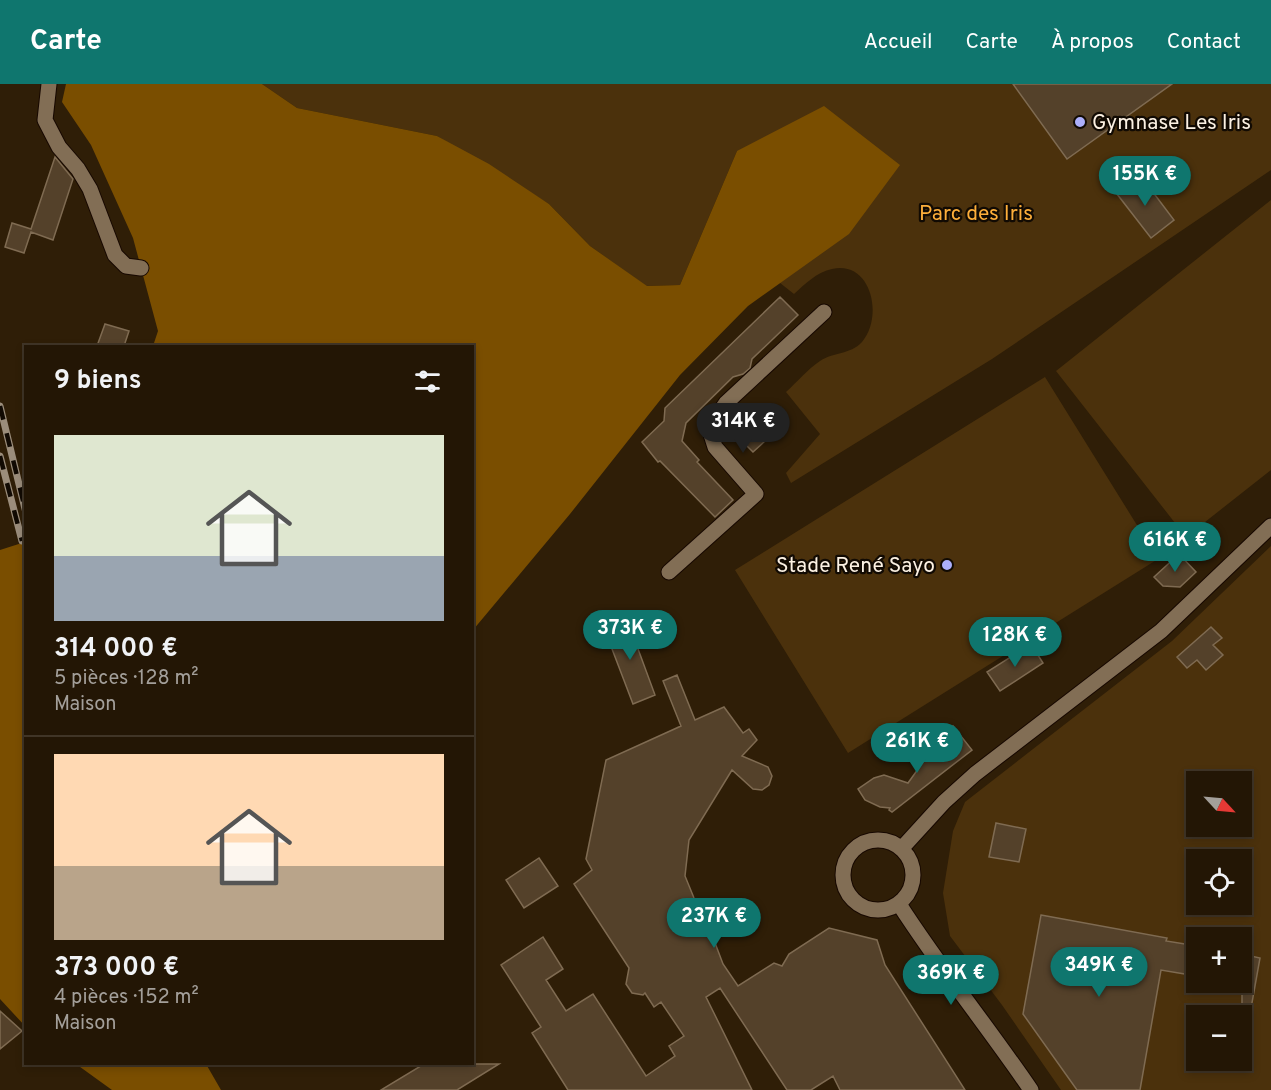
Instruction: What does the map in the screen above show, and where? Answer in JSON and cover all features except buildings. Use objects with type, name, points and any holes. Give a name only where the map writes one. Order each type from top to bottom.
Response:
[{"type":"street","points":[[49,84],[45,120],[59,147],[78,169],[90,189],[115,255],[126,266],[141,268]]},
{"type":"street","points":[[669,572],[756,494],[715,447],[709,428],[726,404],[824,312]]},
{"type":"street","points":[[902,848],[944,802],[975,774],[1161,631],[1271,526]]},
{"type":"street","points":[[870,840],[892,842],[902,848],[909,856],[914,877],[911,887],[899,904],[888,909],[877,910],[857,904],[850,897],[843,879],[847,859],[852,851],[870,840]]},
{"type":"street","points":[[899,904],[935,958],[1031,1090]]},
{"type":"green space","name":"Parc des Iris","points":[[262,84],[1271,84],[1271,170],[992,359],[791,483],[786,473],[820,434],[786,392],[820,361],[852,349],[862,342],[869,331],[872,318],[870,292],[856,273],[845,268],[821,273],[794,294],[738,250],[737,151],[680,285],[646,286],[590,246],[549,204],[437,136],[297,108]]},
{"type":"green space","points":[[1271,200],[1271,470],[1186,537],[1056,371]]},
{"type":"green space","name":"Stade René Sayo","points":[[1045,377],[1158,559],[848,753],[735,570]]},
{"type":"green space","points":[[1271,546],[1271,1090],[1061,1090],[1002,1005],[950,936],[943,893],[953,831],[965,802],[1172,641]]},
{"type":"shaded area","points":[[66,84],[262,84],[297,108],[437,136],[489,164],[549,204],[590,246],[647,286],[680,285],[737,151],[824,106],[900,165],[849,234],[748,306],[680,375],[570,514],[474,629],[474,345],[153,345],[158,331],[133,238],[91,145],[62,102]]},
{"type":"shaded area","points":[[24,543],[24,1025],[0,999],[0,550]]},
{"type":"shaded area","points":[[77,1065],[207,1065],[221,1090],[112,1090]]},
{"type":"railway","points":[[0,406],[24,505]]},
{"type":"railway","points":[[0,456],[22,541]]},
{"type":"place","name":"Gymnase Les Iris","points":[[1080,122]]},
{"type":"place","name":"Stade René Sayo","points":[[947,565]]}]
